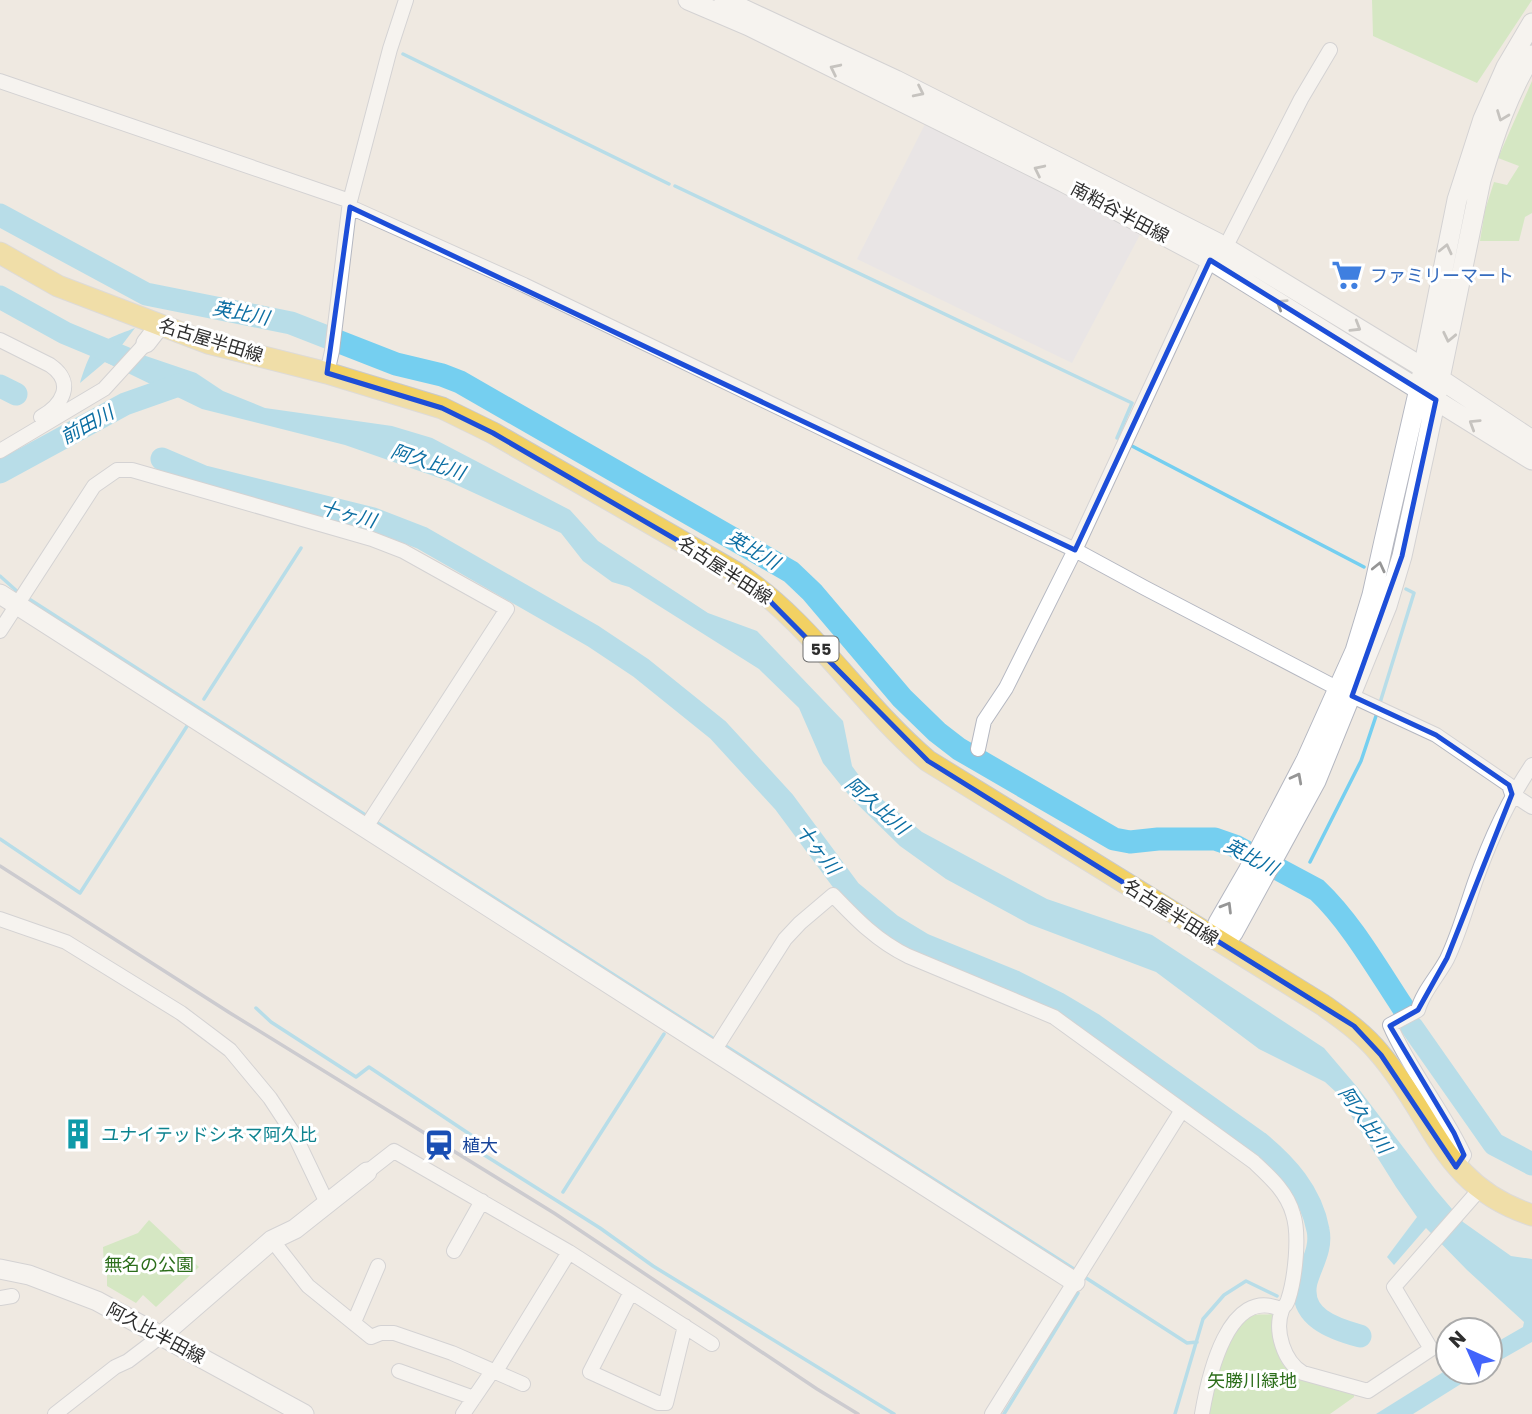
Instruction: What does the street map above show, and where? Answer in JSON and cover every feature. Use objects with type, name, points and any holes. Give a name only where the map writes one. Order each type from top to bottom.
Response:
[{"type":"main road","name":"名古屋半田線","points":[[0,253],[58,286],[208,343],[327,373],[442,408],[483,428],[735,572],[785,611],[891,728],[928,761],[1354,1026],[1381,1055],[1473,1197],[1532,1215]]},
{"type":"street","points":[[327,373],[350,204],[405,0]]},
{"type":"street","name":"南粕谷半田線","points":[[688,0],[751,13]]},
{"type":"street","name":"南粕谷半田線","points":[[724,0],[1063,182],[1217,254],[1422,367],[1532,440]]},
{"type":"street","points":[[1353,696],[1355,651],[1372,595],[1419,389],[1457,200],[1479,130],[1506,67],[1532,23]]},
{"type":"street","points":[[978,749],[984,721],[1006,688],[1075,550],[1217,254],[1330,50]]},
{"type":"street","points":[[1218,941],[1233,933],[1307,760],[1353,696],[1387,606],[1402,556],[1485,167],[1507,103],[1532,55]]},
{"type":"street","points":[[0,81],[350,204],[524,285],[1075,550],[1353,696],[1436,735],[1509,785],[1512,794],[1532,807]]},
{"type":"street","name":"南粕谷半田線","points":[[1217,254],[1419,389],[1532,460]]},
{"type":"street","points":[[0,451],[104,389],[160,325]]},
{"type":"street","points":[[0,340],[57,370],[63,383],[62,400],[56,407],[21,429],[25,438]]},
{"type":"street","points":[[0,631],[8,599],[94,486],[117,470],[132,470],[372,539],[403,551],[507,608],[366,827]]},
{"type":"street","points":[[8,599],[1075,1282]]},
{"type":"street","points":[[1456,1167],[1464,1155],[1459,1144],[1390,1026],[1418,1010],[1421,998],[1429,990],[1447,958],[1495,831],[1512,794],[1532,765]]},
{"type":"street","points":[[714,1051],[785,939],[833,895],[886,945],[1054,1017],[1254,1162],[1280,1187],[1293,1213],[1297,1241],[1288,1301],[1282,1310],[1281,1340],[1287,1360],[1303,1373],[1368,1391],[1431,1349],[1394,1287],[1473,1197]]},
{"type":"street","points":[[0,919],[66,942],[181,1013],[230,1050],[270,1098],[295,1136],[327,1203]]},
{"type":"street","points":[[992,1414],[1182,1110]]},
{"type":"street","points":[[58,1413],[115,1367],[128,1361],[161,1336],[272,1240],[295,1229],[394,1151],[569,1252],[712,1343]]},
{"type":"street","points":[[454,1251],[482,1201]]},
{"type":"street","points":[[272,1240],[308,1286],[372,1336],[394,1333],[523,1384]]},
{"type":"street","points":[[463,1414],[494,1371],[569,1252]]},
{"type":"street","points":[[354,1321],[378,1266]]},
{"type":"street","name":"阿久比半田線","points":[[0,1269],[29,1275],[97,1301],[304,1414]]},
{"type":"street","points":[[631,1292],[590,1373],[658,1403],[666,1403],[685,1326]]},
{"type":"street","points":[[1202,1414],[1219,1347],[1237,1317],[1253,1308],[1274,1306],[1282,1310]]},
{"type":"street","points":[[399,1371],[474,1398]]},
{"type":"highlighted area","points":[[350,207],[1075,550],[1210,260],[1436,400],[1402,556],[1352,696],[1436,735],[1509,785],[1512,794],[1447,958],[1418,1010],[1390,1026],[1454,1133],[1464,1155],[1456,1167],[1381,1055],[1354,1026],[928,761],[754,585],[493,433],[442,408],[327,373]]},
{"type":"shaded area","points":[[925,124],[1142,231],[1072,363],[857,259]]},
{"type":"green space","points":[[1372,0],[1532,0],[1477,83],[1373,36]]},
{"type":"green space","points":[[1532,81],[1532,213],[1525,217],[1519,241],[1480,241],[1485,210],[1494,182],[1507,185],[1519,166],[1498,158]]},
{"type":"green space","name":"無名の公園","points":[[149,1220],[199,1267],[156,1307],[143,1295],[136,1303],[107,1286],[107,1268],[104,1267],[103,1247],[138,1233]]},
{"type":"green space","name":"矢勝川緑地","points":[[1272,1314],[1276,1318],[1278,1353],[1288,1370],[1305,1380],[1354,1393],[1354,1397],[1330,1414],[1209,1414],[1218,1373],[1235,1330],[1255,1315]]},
{"type":"water","points":[[135,328],[122,345],[196,373],[223,391],[265,408],[392,426],[432,438],[570,510],[598,541],[708,613],[757,631],[843,721],[852,766],[868,788],[922,832],[1047,899],[1152,935],[1324,1048],[1463,1222],[1511,1256],[1532,1259],[1532,1342],[1504,1358],[1504,1338],[1523,1327],[1524,1322],[1426,1228],[1394,1265],[1387,1257],[1417,1217],[1337,1093],[1325,1082],[1259,1049],[1156,972],[1029,924],[946,879],[900,846],[852,799],[823,763],[799,708],[759,669],[629,587],[612,582],[583,561],[561,533],[448,481],[345,445],[202,409],[105,362],[80,383],[93,352],[112,337]]},
{"type":"water","points":[[1434,1378],[1434,1386],[1458,1386],[1413,1414],[1376,1414]]},
{"type":"waterway","points":[[403,54],[669,184]]},
{"type":"waterway","points":[[675,186],[1132,403],[1117,438]]},
{"type":"waterway","name":"英比川","points":[[0,215],[146,294],[291,323],[396,364],[460,382],[791,572],[812,592],[902,698],[959,749],[1114,839],[1130,842],[1215,839],[1235,846],[1317,890],[1353,931],[1404,1009]]},
{"type":"waterway","name":"阿久比川","points":[[0,297],[65,333],[125,358]]},
{"type":"waterway","name":"前田川","points":[[0,472],[125,404],[179,385]]},
{"type":"waterway","name":"十ヶ川","points":[[0,386],[16,394]]},
{"type":"waterway","points":[[1132,446],[1364,567]]},
{"type":"waterway","name":"十ヶ川","points":[[162,459],[204,477],[373,519],[422,538],[593,636],[641,668],[718,730],[784,802],[850,891],[891,925],[924,945],[1015,982],[1094,1025],[1268,1151],[1296,1180],[1315,1216],[1319,1244],[1306,1282],[1307,1304],[1320,1320],[1339,1330],[1360,1336]]},
{"type":"waterway","points":[[204,699],[301,548]]},
{"type":"waterway","points":[[0,576],[19,593]]},
{"type":"waterway","points":[[1379,706],[1414,593],[1406,589]]},
{"type":"waterway","points":[[26,597],[367,816]]},
{"type":"waterway","points":[[1310,862],[1361,761],[1377,713]]},
{"type":"waterway","points":[[0,839],[80,893],[189,723]]},
{"type":"waterway","points":[[373,820],[717,1041]]},
{"type":"waterway","points":[[256,1008],[271,1022],[356,1077],[369,1067],[483,1143],[478,1151],[600,1228],[653,1266],[894,1414]]},
{"type":"waterway","name":"英比川","points":[[1412,1027],[1494,1144],[1532,1164]]},
{"type":"waterway","points":[[563,1192],[664,1034]]},
{"type":"waterway","points":[[724,1045],[1077,1271]]},
{"type":"waterway","points":[[1083,1276],[1187,1343],[1197,1342]]},
{"type":"waterway","points":[[1175,1414],[1203,1319],[1224,1295],[1246,1281],[1277,1296]]},
{"type":"waterway","points":[[1004,1414],[1078,1293]]},
{"type":"railway","points":[[0,866],[230,1013],[554,1213],[858,1414]]},
{"type":"place","name":"ファミリーマート","points":[[1347,275]]},
{"type":"place","name":"ユナイテッドシネマ阿久比","points":[[78,1134]]},
{"type":"place","name":"植大","points":[[439,1145]]}]
